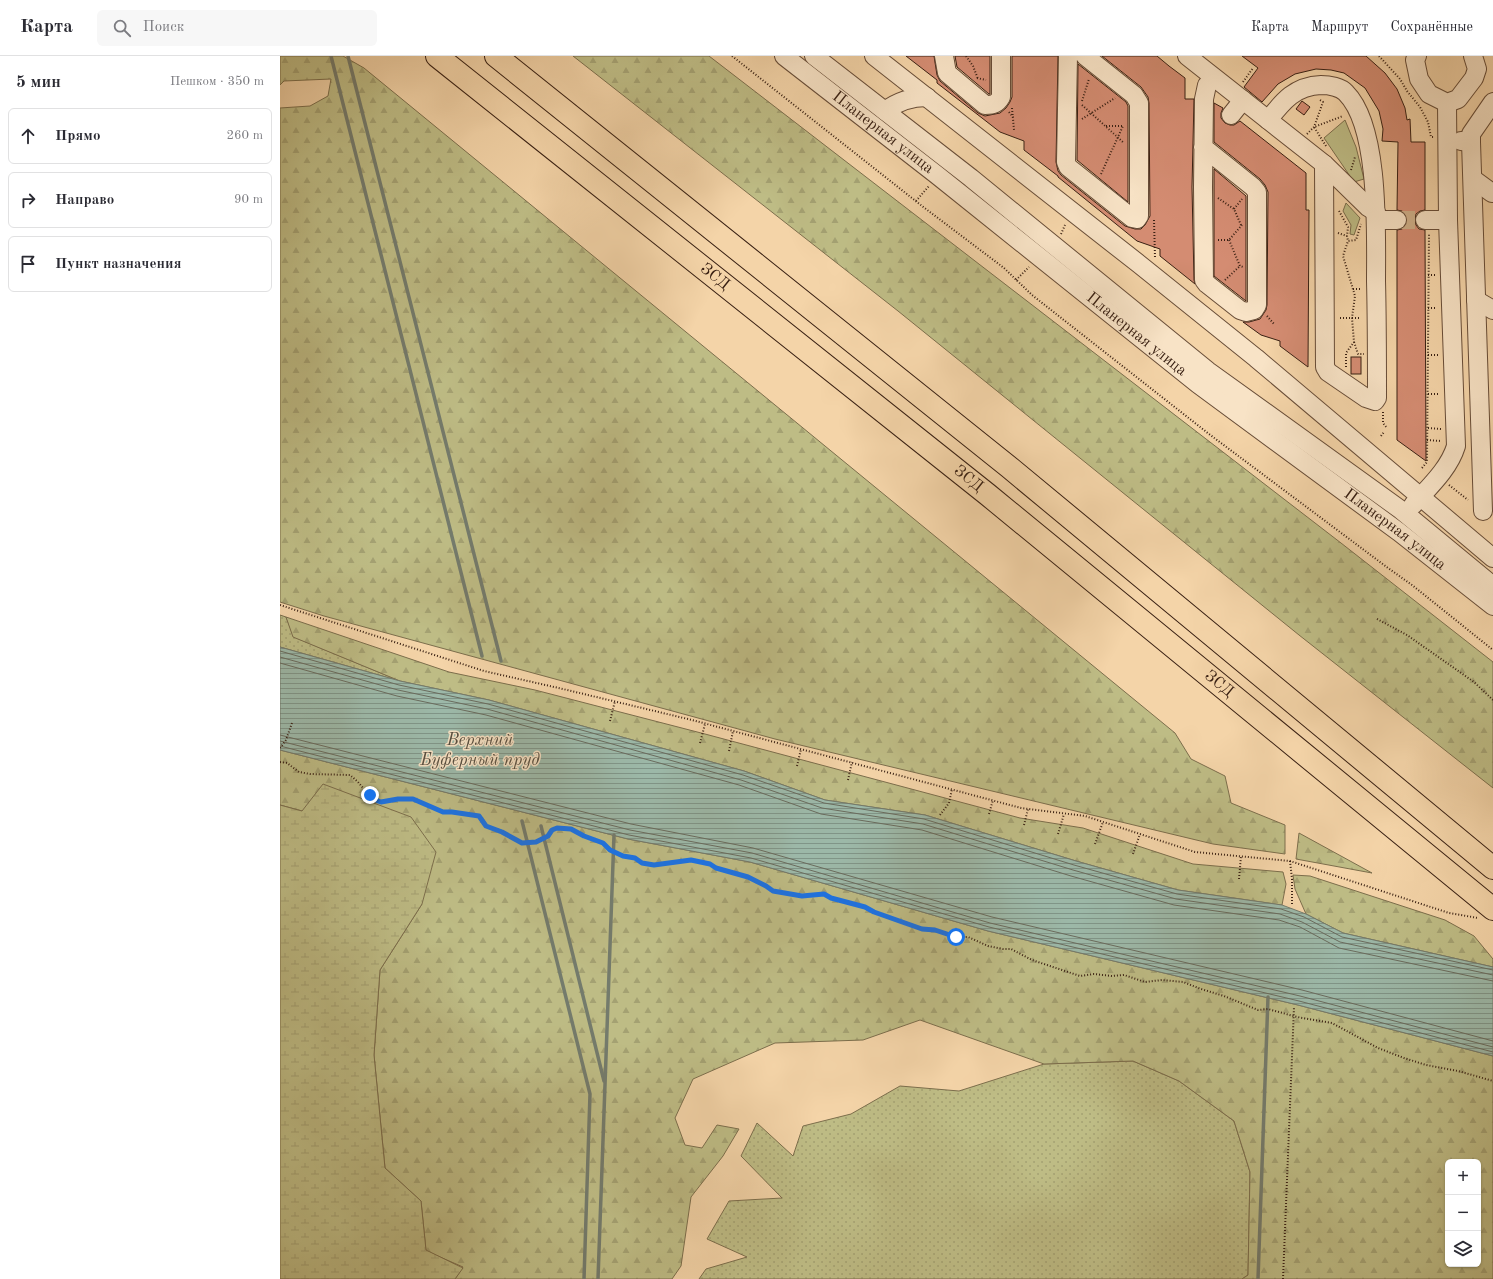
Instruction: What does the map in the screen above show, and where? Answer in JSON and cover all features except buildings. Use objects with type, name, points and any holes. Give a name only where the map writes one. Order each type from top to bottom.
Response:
[{"type":"highway","name":"ЗСД","points":[[437,56],[993,499],[1417,847],[1486,914]]},
{"type":"highway","name":"ЗСД","points":[[496,56],[1009,467],[1493,868]]},
{"type":"street","name":"Планерная улица","points":[[784,56],[937,175],[1198,384],[1399,532],[1493,606]]},
{"type":"street","name":"Планерная улица","points":[[814,56],[976,182],[1208,371],[1405,514],[1493,586]]},
{"type":"street","points":[[874,56],[1256,358],[1493,558]]},
{"type":"street","points":[[944,56],[947,73],[985,105],[993,105],[998,102],[1001,97],[1002,56]]},
{"type":"street","points":[[1068,56],[1066,162],[1068,167],[1132,218],[1137,218],[1140,216],[1139,103],[1134,95],[1085,56]]},
{"type":"street","points":[[1187,56],[1214,78],[1243,91],[1268,120],[1297,143],[1326,156],[1373,213],[1398,220]]},
{"type":"street","points":[[1414,57],[1419,79],[1429,94],[1447,103],[1458,99],[1474,78],[1481,64]]},
{"type":"street","points":[[1203,147],[1253,187],[1257,192],[1249,225],[1258,305],[1254,310],[1246,312],[1240,310],[1214,290],[1204,280],[1203,147],[1205,91],[1210,81],[1214,78]]},
{"type":"street","points":[[1268,120],[1282,102],[1295,91],[1313,85],[1329,85],[1346,91],[1358,110],[1372,161],[1377,317],[1377,398],[1375,401],[1370,400],[1326,369],[1326,156]]},
{"type":"street","points":[[1231,114],[1243,91]]},
{"type":"street","points":[[885,111],[900,101],[918,97],[927,98]]},
{"type":"street","points":[[1478,507],[1487,424],[1476,300],[1471,134],[1487,121],[1493,102]]},
{"type":"street","points":[[1405,514],[1453,456],[1456,446],[1448,429],[1448,220],[1440,139],[1447,103]]},
{"type":"street","points":[[1440,139],[1471,142]]},
{"type":"street","points":[[1473,179],[1492,193]]},
{"type":"street","points":[[1427,224],[1448,220]]},
{"type":"street","points":[[1476,300],[1493,310]]},
{"type":"street","points":[[1448,429],[1487,424]]},
{"type":"path","points":[[732,56],[916,201],[1004,268],[1032,295],[1204,430],[1412,585],[1493,650]]},
{"type":"path","points":[[1379,56],[1400,79],[1440,139]]},
{"type":"path","points":[[1243,91],[1253,68]]},
{"type":"path","points":[[1306,88],[1323,102],[1314,127],[1326,156]]},
{"type":"path","points":[[1067,128],[1128,90]]},
{"type":"path","points":[[1067,92],[1139,157]]},
{"type":"path","points":[[1297,143],[1314,127],[1358,110]]},
{"type":"path","points":[[1008,111],[1014,117],[1014,130]]},
{"type":"path","points":[[1094,188],[1123,126]]},
{"type":"path","points":[[916,201],[937,175]]},
{"type":"path","points":[[1203,187],[1234,209],[1249,225],[1229,240],[1203,241]]},
{"type":"path","points":[[1326,369],[1346,370],[1346,353],[1354,342],[1352,318],[1355,296],[1343,256],[1348,241],[1356,240],[1373,213]]},
{"type":"path","points":[[1422,468],[1427,462],[1428,428],[1427,224]]},
{"type":"path","points":[[1154,247],[1155,258]]},
{"type":"path","points":[[1214,290],[1240,266]]},
{"type":"path","points":[[1428,308],[1440,308]]},
{"type":"path","points":[[1325,319],[1377,317]]},
{"type":"path","points":[[1270,319],[1274,324]]},
{"type":"path","points":[[1428,355],[1440,355]]},
{"type":"path","points":[[1428,394],[1440,394]]},
{"type":"path","points":[[1428,428],[1448,429]]},
{"type":"path","points":[[1381,436],[1384,432]]},
{"type":"path","points":[[1427,440],[1441,441]]},
{"type":"path","points":[[1440,473],[1446,478],[1449,485],[1478,507]]},
{"type":"path","points":[[280,605],[484,671],[615,701],[706,724],[1028,809],[1085,816],[1195,852],[1290,861],[1449,913],[1486,914]]},
{"type":"path","points":[[1377,619],[1407,635],[1474,682],[1493,700]]},
{"type":"path","points":[[610,721],[615,701]]},
{"type":"path","points":[[280,748],[286,740],[292,723]]},
{"type":"path","points":[[700,743],[706,724]]},
{"type":"path","points":[[729,751],[732,731]]},
{"type":"path","points":[[796,766],[801,749]]},
{"type":"path","points":[[280,762],[287,763],[299,772],[310,774],[350,775],[362,788],[381,802],[398,799],[413,799],[443,812],[479,816],[486,826],[502,832],[522,843],[536,842],[548,836],[552,830],[557,828],[571,829],[584,836],[603,843],[610,850],[623,856],[635,858],[642,863],[654,865],[691,860],[710,864],[716,868],[748,877],[773,891],[802,896],[824,894],[831,898],[865,907],[874,912],[922,929],[935,930],[956,937],[968,937],[988,946],[1011,949],[1032,960],[1080,976],[1094,974],[1112,976],[1124,975],[1145,982],[1162,980],[1183,982],[1224,996],[1258,1010],[1268,1009],[1293,1016],[1332,1023],[1378,1048],[1404,1058],[1426,1065],[1458,1071],[1493,1081]]},
{"type":"path","points":[[848,780],[852,762]]},
{"type":"path","points":[[940,815],[949,803],[952,789]]},
{"type":"path","points":[[989,814],[993,800]]},
{"type":"path","points":[[1024,825],[1028,809]]},
{"type":"path","points":[[1058,834],[1064,814]]},
{"type":"path","points":[[1095,844],[1102,822]]},
{"type":"path","points":[[1133,854],[1140,834]]},
{"type":"path","points":[[1239,879],[1241,856]]},
{"type":"path","points":[[1290,861],[1292,904]]},
{"type":"path","points":[[1283,1279],[1294,1007]]},
{"type":"green space","points":[[280,56],[343,56],[364,68],[1175,733],[1191,759],[1225,776],[1231,803],[1285,825],[1285,854],[1213,844],[775,739],[324,616],[280,602],[280,108],[310,106],[328,96],[331,79],[284,81],[280,85]]},
{"type":"green space","points":[[573,56],[709,56],[1493,662],[1493,788],[1299,635],[898,311]]},
{"type":"green space","points":[[1345,120],[1356,147],[1364,179],[1354,182],[1324,138]]},
{"type":"green space","points":[[1346,203],[1360,218],[1354,235],[1350,234],[1351,225],[1343,211]]},
{"type":"green space","points":[[280,615],[286,617],[294,637],[400,681],[280,647]]},
{"type":"green space","points":[[286,617],[449,672],[535,690],[1020,818],[1083,828],[1193,864],[1283,872],[1286,884],[1282,905],[1178,890],[925,815],[825,800],[744,771],[489,700],[400,681],[293,637]]},
{"type":"green space","points":[[280,750],[628,839],[750,862],[988,931],[1298,1005],[1493,1056],[1493,1279],[1242,1279],[1248,1275],[1250,1172],[1234,1121],[1179,1081],[1133,1061],[1044,1064],[920,1020],[863,1040],[775,1043],[693,1079],[675,1118],[685,1145],[702,1148],[717,1125],[739,1129],[723,1156],[691,1197],[681,1266],[672,1279],[455,1279],[463,1267],[426,1251],[421,1201],[385,1168],[374,1055],[380,970],[422,904],[302,811],[280,805]]},
{"type":"green space","points":[[323,784],[411,817],[436,852],[422,904],[380,970],[374,1055],[385,1168],[421,1201],[426,1250],[463,1268],[455,1279],[280,1279],[280,805],[302,811]]},
{"type":"green space","points":[[1299,833],[1372,873],[1296,859]]},
{"type":"green space","points":[[1293,875],[1310,876],[1445,920],[1474,936],[1493,959],[1493,967],[1343,933],[1306,914],[1295,889]]},
{"type":"green space","points":[[1133,1061],[1179,1081],[1234,1121],[1250,1172],[1248,1275],[1242,1279],[699,1279],[706,1269],[747,1257],[707,1239],[729,1201],[782,1198],[741,1156],[757,1123],[793,1156],[803,1126],[851,1114],[900,1086],[959,1091],[1044,1064]]},
{"type":"water","name":"Верхний Буферный пруд","points":[[280,647],[400,681],[489,700],[744,771],[825,800],[925,815],[1178,890],[1282,905],[1306,914],[1343,933],[1493,967],[1493,1056],[1298,1005],[988,931],[750,862],[628,839],[280,750]]},
{"type":"waterway","points":[[331,56],[482,656]]},
{"type":"waterway","points":[[348,56],[501,661]]},
{"type":"waterway","points":[[522,821],[590,1094],[584,1279]]},
{"type":"waterway","points":[[541,826],[604,1081]]},
{"type":"waterway","points":[[598,1279],[614,835]]},
{"type":"waterway","points":[[1258,1279],[1268,997]]},
{"type":"tunnel","points":[[1397,220],[1425,220]]},
{"type":"route","points":[[370,795],[381,802],[398,799],[413,799],[435,810],[479,816],[482,818],[486,826],[502,832],[522,843],[536,842],[548,836],[552,830],[557,828],[571,829],[584,836],[603,843],[610,850],[623,856],[635,858],[642,863],[654,865],[691,860],[710,864],[716,868],[748,877],[773,891],[783,894],[802,896],[824,894],[831,898],[865,907],[906,924],[922,929],[935,930],[956,937]]}]
